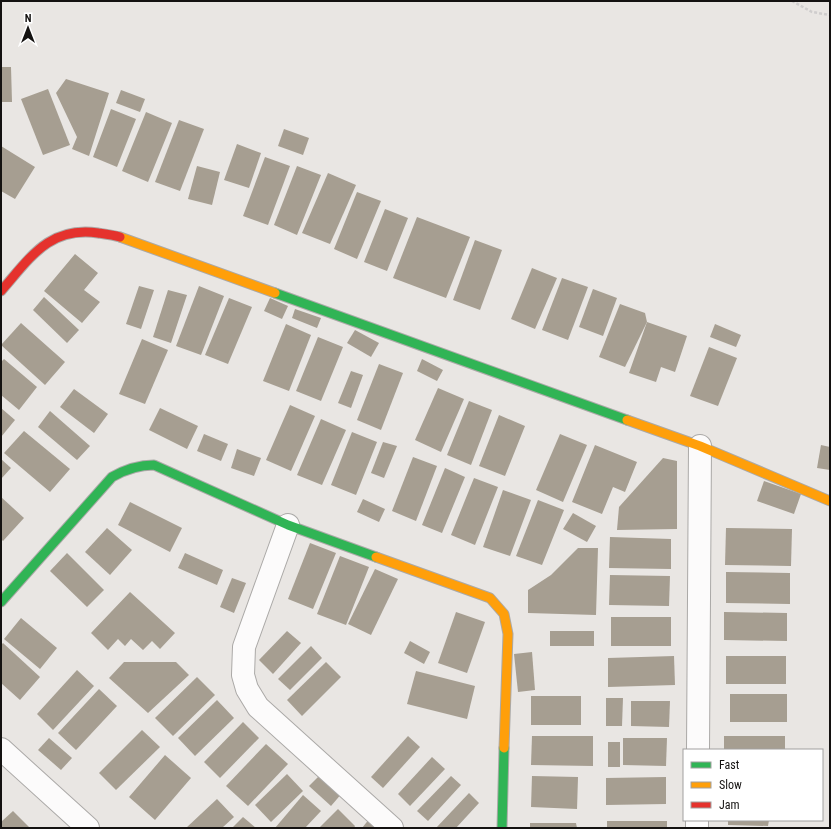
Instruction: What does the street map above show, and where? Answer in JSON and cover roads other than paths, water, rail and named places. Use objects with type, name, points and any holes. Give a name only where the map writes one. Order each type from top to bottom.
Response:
[{"type":"street","points":[[1,291],[49,240],[67,232],[84,231],[116,236],[700,446],[830,501]]},
{"type":"street","points":[[698,749],[700,446]]},
{"type":"street","points":[[1,602],[112,477],[125,468],[138,464],[154,465],[288,525],[490,598],[500,606],[505,615],[508,634],[502,828]]},
{"type":"street","points":[[288,525],[244,648],[243,675],[247,689],[258,707],[392,828]]},
{"type":"street","points":[[1,749],[88,828]]}]
